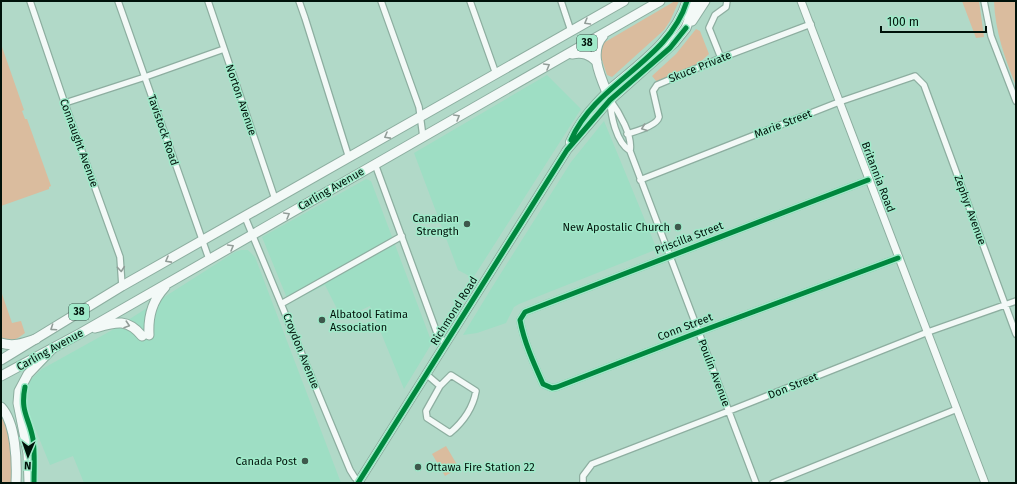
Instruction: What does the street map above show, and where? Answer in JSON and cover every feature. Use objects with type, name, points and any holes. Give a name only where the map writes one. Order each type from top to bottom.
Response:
[{"type":"main road","name":"Carling Avenue","points":[[1,376],[81,333],[660,1]]},
{"type":"main road","name":"Richmond Road","points":[[608,96],[668,38],[681,18],[687,1]]},
{"type":"main road","name":"Richmond Road","points":[[359,482],[567,150],[581,121],[593,106],[670,48],[686,28],[696,1]]},
{"type":"main road","points":[[686,28],[694,19],[705,1]]},
{"type":"main road","name":"Carling Avenue","points":[[1,360],[122,286],[623,2]]},
{"type":"main road","points":[[597,62],[597,43],[606,32]]},
{"type":"main road","points":[[567,55],[584,53],[597,62]]},
{"type":"main road","name":"Poulin Avenue","points":[[597,62],[608,96]]},
{"type":"main road","points":[[81,333],[110,324],[123,323],[131,325],[146,336],[151,308],[157,296],[169,282]]},
{"type":"main road","points":[[1,343],[17,345],[36,339]]},
{"type":"main road","points":[[29,483],[28,453],[18,403],[19,391],[28,374],[53,348]]},
{"type":"main road","points":[[1,407],[8,418],[13,438],[16,462],[16,483]]},
{"type":"street","name":"Connaught Avenue","points":[[30,1],[120,257],[122,286]]},
{"type":"street","name":"Tavistock Road","points":[[118,1],[209,259]]},
{"type":"street","name":"Norton Avenue","points":[[208,1],[275,200]]},
{"type":"street","points":[[299,1],[349,158]]},
{"type":"street","points":[[382,1],[421,117],[424,136]]},
{"type":"street","points":[[470,1],[496,74]]},
{"type":"street","points":[[560,1],[572,31]]},
{"type":"street","points":[[720,58],[709,28],[715,16],[726,6],[727,1]]},
{"type":"street","name":"Britannia Road","points":[[801,1],[868,180],[928,332],[985,483]]},
{"type":"street","points":[[984,1],[991,36],[1016,101]]},
{"type":"street","name":"Skuce Private","points":[[627,134],[654,124],[659,120],[653,91],[654,87],[720,58],[810,24]]},
{"type":"street","points":[[65,103],[224,49]]},
{"type":"street","name":"Marie Street","points":[[640,180],[839,102],[915,76],[924,85]]},
{"type":"street","name":"Zephyr Avenue","points":[[924,85],[1016,334]]},
{"type":"street","name":"Poulin Avenue","points":[[608,96],[618,110],[631,144],[630,151],[640,180],[756,483]]},
{"type":"street","name":"Poulin Avenue","points":[[608,96],[610,115],[623,147],[630,151]]},
{"type":"street","points":[[375,164],[437,333],[445,344]]},
{"type":"street","name":"Priscilla Street","points":[[520,320],[525,312],[868,180]]},
{"type":"street","name":"Croydon Avenue","points":[[245,216],[350,470],[359,482]]},
{"type":"street","points":[[281,304],[402,236]]},
{"type":"street","name":"Conn Street","points":[[520,320],[522,330],[536,369],[543,384],[552,388],[898,258]]},
{"type":"street","name":"Don Street","points":[[583,483],[583,476],[592,464],[928,332],[1016,301]]},
{"type":"street","points":[[426,374],[440,386]]},
{"type":"street","points":[[451,375],[476,390],[474,402],[460,425],[450,433],[427,418],[426,411],[440,386],[451,375]]},
{"type":"street","points":[[773,483],[957,409]]},
{"type":"shaded area","points":[[675,1],[679,1],[664,30],[612,77],[607,75],[600,54],[600,45]]},
{"type":"shaded area","points":[[962,1],[979,1],[984,37],[976,38]]},
{"type":"shaded area","points":[[994,1],[1016,1],[1016,86],[1001,45],[996,23]]},
{"type":"shaded area","points":[[696,29],[700,31],[709,54],[698,64],[657,82],[652,76],[676,54]]},
{"type":"shaded area","points":[[1,44],[24,110],[22,111],[25,119],[27,119],[51,186],[49,189],[1,206]]},
{"type":"shaded area","points":[[547,75],[581,109],[473,278],[458,270],[414,153]]},
{"type":"shaded area","points":[[604,121],[656,247],[655,250],[519,304],[514,307],[506,323],[477,333],[463,335],[571,162]]},
{"type":"shaded area","points":[[366,179],[371,181],[432,343],[404,389],[370,306],[342,319],[325,285],[289,303],[262,237]]},
{"type":"shaded area","points":[[248,250],[255,257],[341,483],[84,483],[73,456],[50,465],[26,406],[25,391],[29,381],[42,369],[114,329],[235,252]]},
{"type":"shaded area","points":[[1,291],[12,323],[21,321],[25,333],[1,347]]},
{"type":"shaded area","points":[[1,416],[7,429],[9,439],[14,483],[1,483]]},
{"type":"shaded area","points":[[446,446],[459,468],[445,476],[432,454]]},
{"type":"cycle path","points":[[571,140],[582,120],[597,102],[649,56],[664,40],[678,22],[687,1]]},
{"type":"cycle path","points":[[358,483],[567,150],[610,100],[670,48],[686,28]]},
{"type":"cycle path","points":[[868,180],[525,312],[520,320],[530,353],[543,384],[552,388],[557,387],[898,258]]},
{"type":"cycle path","points":[[25,387],[24,409],[34,444],[34,483]]},
{"type":"place","name":"Canadian Strength","points":[[467,224]]},
{"type":"place","name":"New Apostalic Church","points":[[678,227]]},
{"type":"place","name":"Albatool Fatima Association","points":[[322,320]]},
{"type":"place","name":"Canada Post","points":[[305,461]]},
{"type":"place","name":"Ottawa Fire Station 22","points":[[418,467]]}]
